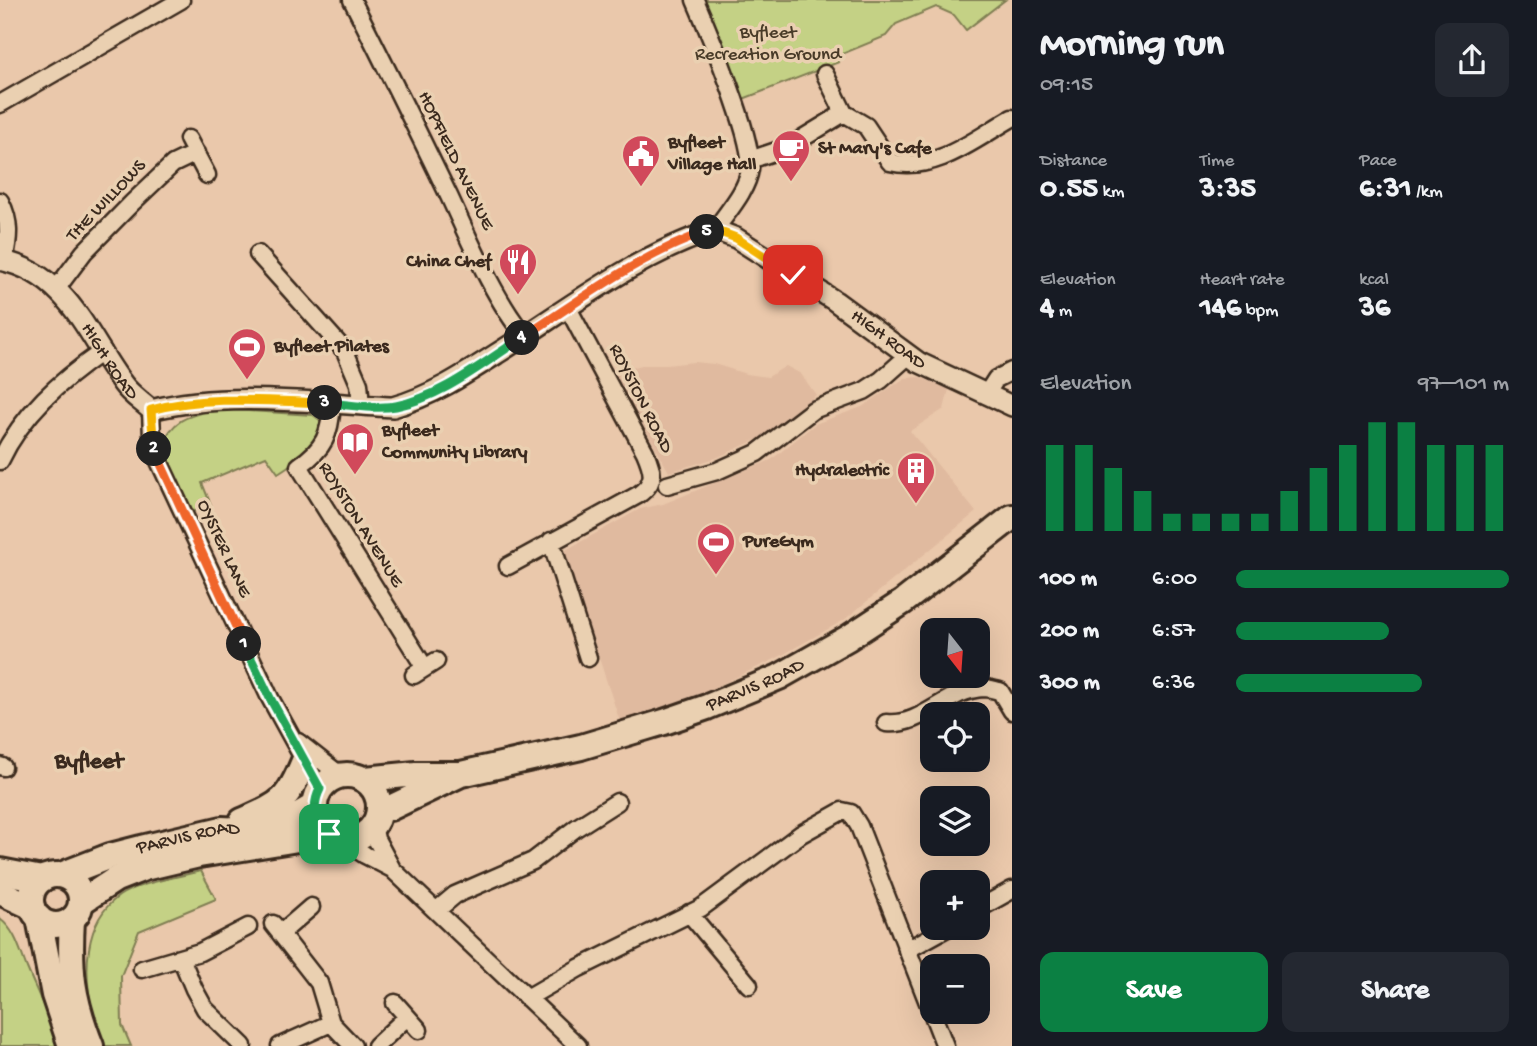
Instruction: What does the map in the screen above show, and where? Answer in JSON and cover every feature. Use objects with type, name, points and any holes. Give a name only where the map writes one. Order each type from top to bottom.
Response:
[{"type":"main road","name":"PARVIS ROAD","points":[[376,817],[461,774],[581,747],[664,722],[779,677],[848,638],[903,601],[1012,516]]},
{"type":"main road","points":[[222,830],[285,798],[298,779],[304,761]]},
{"type":"main road","name":"PARVIS ROAD","points":[[365,779],[432,773],[461,774]]},
{"type":"main road","points":[[341,775],[365,779],[378,797],[376,817],[364,834],[353,839],[335,836],[321,826],[316,816],[317,797],[329,780],[341,775]]},
{"type":"main road","name":"PARVIS ROAD","points":[[51,877],[110,856],[222,830],[242,830],[277,822],[298,815],[317,797]]},
{"type":"main road","name":"PARVIS ROAD","points":[[77,911],[116,878],[144,868],[199,855],[335,836]]},
{"type":"main road","points":[[0,871],[68,877],[79,888],[69,952],[72,983],[91,1046]]},
{"type":"main road","points":[[51,877],[32,892],[54,995],[71,1046]]},
{"type":"main road","points":[[0,892],[36,913],[45,922],[59,925],[77,911]]},
{"type":"street","points":[[0,104],[181,0]]},
{"type":"street","name":"HOPFIELD AVENUE","points":[[352,0],[471,244],[513,323],[525,336]]},
{"type":"street","points":[[695,0],[721,64],[744,131],[750,160],[749,176],[715,230]]},
{"type":"street","points":[[825,74],[844,113],[866,126],[890,162],[904,165],[938,160],[1012,118]]},
{"type":"street","points":[[750,160],[788,148],[844,113]]},
{"type":"street","name":"THE WILLOWS","points":[[57,288],[85,252],[192,146],[208,175]]},
{"type":"street","points":[[0,201],[9,223],[8,242],[2,260]]},
{"type":"street","name":"HIGH ROAD","points":[[2,260],[57,288],[76,311],[129,391],[151,410],[194,401],[230,399],[393,407],[448,385],[568,307],[665,249],[715,230],[736,238],[835,301],[908,356],[1012,406]]},
{"type":"street","points":[[258,254],[267,277],[345,351],[359,384],[361,405]]},
{"type":"street","name":"ROYSTON ROAD","points":[[509,566],[638,495],[647,489],[653,477],[652,468],[638,440],[568,307]]},
{"type":"street","points":[[0,461],[20,428],[44,397],[66,376],[103,351]]},
{"type":"street","points":[[667,485],[717,471],[757,453],[813,410],[864,391],[908,356]]},
{"type":"street","points":[[987,393],[996,379],[1012,371]]},
{"type":"street","name":"ROYSTON AVENUE","points":[[332,404],[331,427],[324,443],[299,466],[425,668]]},
{"type":"street","name":"OYSTER LANE","points":[[151,410],[152,439],[158,459],[270,698],[304,761],[317,797]]},
{"type":"street","points":[[551,541],[588,658]]},
{"type":"street","points":[[886,723],[899,724],[915,719],[959,694],[984,688],[1000,691],[1012,711]]},
{"type":"street","name":"OYSTER LANE","points":[[293,739],[341,775]]},
{"type":"street","points":[[437,910],[455,895],[533,861],[576,828],[617,802]]},
{"type":"street","points":[[527,998],[579,968],[718,897],[801,834],[842,811],[851,813],[859,826],[945,1046]]},
{"type":"street","points":[[376,817],[380,848],[392,869]]},
{"type":"street","points":[[335,836],[392,869],[574,1045]]},
{"type":"street","points":[[990,902],[1012,890]]},
{"type":"street","points":[[311,907],[277,929],[319,983],[331,1023],[353,1046]]},
{"type":"street","points":[[689,913],[749,985]]},
{"type":"street","points":[[142,969],[200,952],[248,927]]},
{"type":"street","points":[[907,950],[925,940]]},
{"type":"street","points":[[181,958],[205,1009],[243,1046]]},
{"type":"street","points":[[395,1003],[418,1030]]},
{"type":"street","points":[[376,1046],[407,1017]]},
{"type":"street","points":[[280,1046],[331,1023]]},
{"type":"shaded area","points":[[694,362],[768,377],[786,366],[801,374],[816,395],[762,437],[716,458],[669,472],[614,372],[642,365]]},
{"type":"shaded area","points":[[919,377],[949,389],[944,409],[910,431],[976,512],[844,620],[777,658],[705,692],[620,722],[564,551],[640,509],[663,504],[771,460],[815,424],[862,407],[905,378]]},
{"type":"green space","name":"Byfleet Recreation Ground","points":[[703,0],[1005,0],[966,30],[954,15],[936,7],[896,24],[886,36],[837,56],[839,62],[743,99]]},
{"type":"green space","points":[[217,409],[313,415],[320,420],[322,429],[314,443],[303,454],[278,473],[266,456],[202,483],[211,505],[192,512],[161,447],[176,424]]},
{"type":"green space","points":[[201,871],[216,899],[139,931],[121,976],[122,1025],[131,1046],[105,1046],[93,1015],[88,981],[89,949],[98,920],[107,907],[127,891]]},
{"type":"green space","points":[[0,919],[17,942],[59,1046],[0,1046]]},
{"type":"place","name":"St Mary's Cafe","points":[[791,183]]},
{"type":"place","name":"Byfleet Village Hall","points":[[641,188]]},
{"type":"place","name":"China Chef","points":[[518,296]]},
{"type":"place","name":"Byfleet Pilates","points":[[247,381]]},
{"type":"place","name":"Byfleet Community Library","points":[[355,476]]},
{"type":"place","name":"Hydralectric","points":[[916,505]]},
{"type":"place","name":"PureGym","points":[[716,576]]},
{"type":"district","name":"Byfleet","points":[[89,762]]},
{"type":"route","points":[[329,834],[316,816],[316,797],[320,789],[270,698],[158,459],[152,439],[151,410],[194,401],[230,399],[393,407],[411,402],[448,385],[568,307],[665,249],[715,230],[736,238],[793,275]]}]
